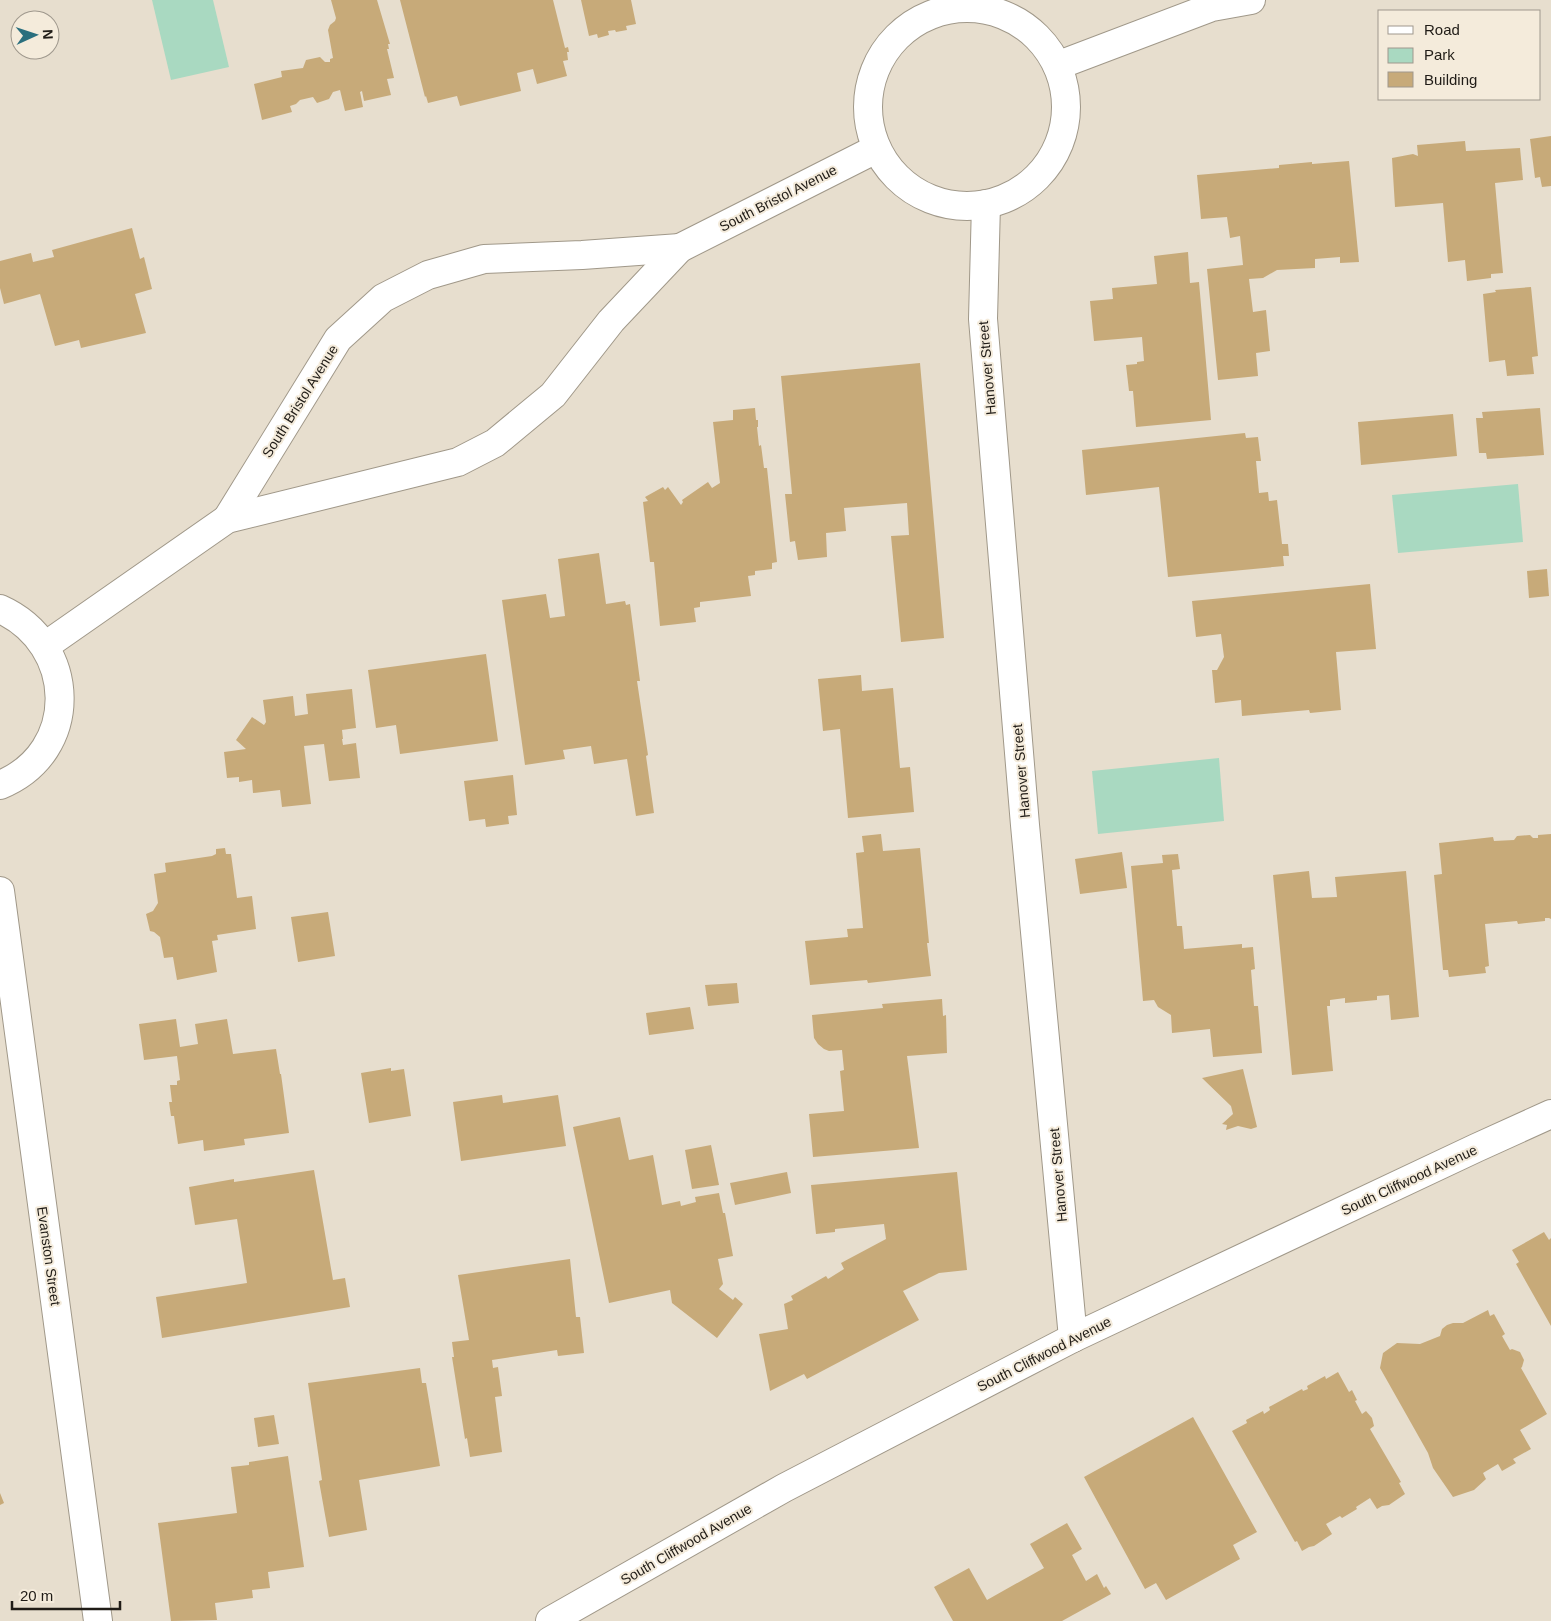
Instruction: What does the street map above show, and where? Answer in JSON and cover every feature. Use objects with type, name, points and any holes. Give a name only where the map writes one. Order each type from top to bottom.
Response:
[{"type":"street","points":[[1059,65],[1216,4],[1251,0]]},
{"type":"street","points":[[926,8],[981,8],[1006,15],[1030,29],[1048,48],[1059,65],[1067,104],[1063,136],[1049,165],[1026,188],[986,204],[966,208],[938,203],[913,191],[891,173],[876,149],[868,118],[870,87],[881,57],[901,32],[926,8]]},
{"type":"street","name":"South Bristol Avenue","points":[[45,646],[227,519],[458,462],[495,443],[553,395],[611,321],[680,248],[876,149]]},
{"type":"street","name":"Hanover Street","points":[[986,204],[983,319],[1025,825],[1073,1338]]},
{"type":"street","name":"South Bristol Avenue","points":[[227,519],[338,339],[383,298],[428,275],[484,260],[680,248]]},
{"type":"street","points":[[0,609],[26,624],[45,646],[57,674],[60,704],[53,734],[38,759],[14,779],[0,785]]},
{"type":"street","name":"Evanston Street","points":[[0,891],[98,1621]]},
{"type":"street","name":"South Cliffwood Avenue","points":[[550,1621],[784,1488],[1073,1338],[1551,1114]]},
{"type":"green space","points":[[152,0],[213,0],[229,67],[171,80]]},
{"type":"green space","points":[[1518,484],[1523,542],[1398,553],[1392,495]]},
{"type":"green space","points":[[1219,758],[1224,821],[1098,834],[1092,771]]},
{"type":"building","points":[[331,0],[377,0],[390,44],[388,44],[389,49],[387,49],[394,78],[387,79],[391,95],[364,101],[362,91],[360,92],[363,107],[345,111],[340,90],[333,92],[329,99],[317,103],[313,97],[300,100],[290,106],[292,112],[262,120],[254,84],[282,77],[281,71],[303,68],[306,60],[320,57],[325,62],[330,62],[330,59],[333,58],[328,30],[336,18]]},
{"type":"building","points":[[400,0],[553,0],[565,48],[568,47],[569,52],[567,52],[568,60],[563,61],[567,76],[537,84],[533,69],[517,73],[521,91],[460,106],[457,96],[428,103]]},
{"type":"building","points":[[581,0],[631,0],[636,24],[626,26],[627,30],[608,31],[609,35],[598,38],[597,34],[589,36]]},
{"type":"building","points":[[1551,136],[1551,186],[1542,187],[1540,177],[1535,178],[1530,139]]},
{"type":"building","points":[[1465,141],[1466,151],[1520,148],[1523,180],[1495,183],[1503,273],[1491,274],[1491,278],[1467,281],[1465,260],[1448,262],[1443,203],[1395,207],[1392,158],[1413,154],[1418,156],[1417,145]]},
{"type":"building","points":[[1349,161],[1359,262],[1340,263],[1340,257],[1315,259],[1315,268],[1277,270],[1263,278],[1249,279],[1253,312],[1266,310],[1270,351],[1256,353],[1258,376],[1218,380],[1207,269],[1243,265],[1240,236],[1230,238],[1227,217],[1201,219],[1197,175],[1279,168],[1279,165]]},
{"type":"building","points":[[132,228],[140,259],[144,257],[152,289],[135,294],[146,333],[81,348],[79,340],[55,346],[40,294],[4,304],[0,288],[0,261],[31,253],[33,262],[54,257],[52,250]]},
{"type":"building","points":[[1188,252],[1190,283],[1199,282],[1211,420],[1136,427],[1133,391],[1129,391],[1126,365],[1144,361],[1142,337],[1094,341],[1090,301],[1113,299],[1112,288],[1157,284],[1154,256]]},
{"type":"building","points":[[1531,287],[1538,356],[1532,357],[1534,374],[1507,376],[1505,360],[1489,362],[1483,294],[1496,292],[1495,290]]},
{"type":"building","points":[[920,363],[944,638],[901,642],[891,536],[909,535],[907,503],[844,508],[846,531],[826,533],[827,557],[798,560],[795,541],[790,542],[785,494],[792,494],[781,376]]},
{"type":"building","points":[[755,408],[756,420],[758,420],[759,446],[761,445],[764,468],[767,468],[777,562],[772,563],[772,569],[755,571],[755,575],[748,576],[751,596],[700,602],[700,607],[694,608],[696,622],[660,626],[654,562],[650,562],[643,502],[648,501],[645,497],[663,487],[665,490],[668,487],[681,505],[682,500],[708,482],[712,488],[720,483],[713,422],[733,420],[733,410]]},
{"type":"building","points":[[1540,408],[1544,455],[1487,459],[1486,453],[1479,453],[1476,418],[1483,418],[1482,412]]},
{"type":"building","points":[[1453,414],[1457,456],[1361,465],[1358,422]]},
{"type":"building","points":[[1245,433],[1246,438],[1258,437],[1261,461],[1256,461],[1259,493],[1268,492],[1269,501],[1277,500],[1282,544],[1288,544],[1289,556],[1283,556],[1284,566],[1168,577],[1159,487],[1086,495],[1082,450]]},
{"type":"building","points":[[599,553],[606,604],[625,601],[626,605],[630,604],[640,681],[637,681],[654,813],[636,816],[627,759],[594,764],[591,746],[563,750],[565,759],[525,765],[502,600],[546,594],[550,618],[565,616],[558,559]]},
{"type":"building","points":[[1547,569],[1549,596],[1529,598],[1527,571]]},
{"type":"building","points":[[1370,584],[1376,649],[1336,652],[1341,710],[1310,713],[1309,710],[1242,716],[1241,700],[1215,703],[1212,670],[1217,670],[1224,657],[1221,634],[1196,637],[1192,601]]},
{"type":"building","points":[[486,654],[498,741],[400,754],[396,725],[376,728],[368,670]]},
{"type":"building","points":[[861,675],[862,691],[893,688],[900,768],[910,767],[914,812],[848,818],[840,729],[823,731],[818,679]]},
{"type":"building","points":[[352,689],[356,728],[342,730],[342,739],[343,745],[356,743],[360,778],[329,781],[324,744],[304,746],[311,804],[282,807],[280,790],[253,793],[252,780],[239,782],[239,777],[227,778],[224,752],[246,749],[236,740],[252,717],[264,725],[266,722],[263,700],[293,696],[295,716],[308,714],[306,694]]},
{"type":"building","points":[[513,775],[517,815],[508,816],[509,824],[486,827],[485,819],[469,821],[464,781]]},
{"type":"building","points":[[881,834],[883,851],[920,848],[931,976],[868,983],[867,980],[810,985],[805,941],[848,937],[847,929],[863,928],[856,853],[864,852],[862,836]]},
{"type":"building","points":[[1551,834],[1551,919],[1545,918],[1545,921],[1518,924],[1517,921],[1485,924],[1489,966],[1485,967],[1486,973],[1449,977],[1448,970],[1443,970],[1434,875],[1442,874],[1439,843],[1493,837],[1494,841],[1514,840],[1517,836],[1530,835],[1533,838],[1538,838],[1538,835]]},
{"type":"building","points":[[225,848],[226,854],[231,854],[237,898],[252,896],[256,929],[217,935],[218,940],[212,941],[217,972],[177,980],[173,957],[164,958],[160,937],[150,931],[146,914],[153,911],[158,903],[154,874],[166,872],[165,863],[212,856],[216,854],[216,849]]},
{"type":"building","points":[[1122,852],[1127,888],[1080,894],[1075,859]]},
{"type":"building","points":[[1178,854],[1180,869],[1172,870],[1177,926],[1182,926],[1184,949],[1242,944],[1242,948],[1253,947],[1255,969],[1251,970],[1254,1006],[1258,1006],[1262,1053],[1213,1057],[1210,1029],[1172,1033],[1171,1015],[1158,1007],[1154,1000],[1143,1001],[1131,866],[1163,863],[1162,855]]},
{"type":"building","points":[[1309,871],[1312,898],[1337,897],[1335,877],[1406,871],[1419,1017],[1391,1020],[1389,995],[1377,996],[1377,1000],[1345,1003],[1345,998],[1330,1000],[1330,1006],[1327,1006],[1333,1071],[1292,1075],[1273,875]]},
{"type":"building","points":[[328,912],[335,956],[298,962],[291,917]]},
{"type":"building","points":[[737,983],[739,1003],[708,1006],[705,985]]},
{"type":"building","points":[[942,999],[943,1016],[946,1015],[947,1053],[907,1056],[919,1148],[813,1157],[809,1114],[844,1111],[840,1071],[844,1070],[842,1050],[829,1051],[824,1049],[814,1038],[812,1015],[883,1008],[882,1004]]},
{"type":"building","points":[[690,1007],[694,1029],[649,1035],[646,1013]]},
{"type":"building","points":[[176,1019],[180,1047],[198,1044],[195,1024],[227,1019],[233,1054],[276,1049],[289,1133],[244,1139],[245,1145],[204,1151],[203,1140],[178,1144],[174,1116],[171,1116],[169,1102],[172,1102],[170,1085],[177,1085],[177,1081],[180,1080],[177,1056],[144,1060],[139,1024]]},
{"type":"building","points":[[391,1068],[391,1071],[404,1069],[411,1116],[369,1123],[361,1073]]},
{"type":"building","points":[[1243,1069],[1257,1127],[1251,1129],[1238,1126],[1226,1130],[1227,1125],[1222,1124],[1233,1114],[1231,1106],[1202,1078]]},
{"type":"building","points":[[502,1095],[503,1103],[558,1095],[566,1146],[461,1161],[453,1102]]},
{"type":"building","points":[[620,1117],[629,1160],[653,1155],[662,1205],[680,1201],[681,1206],[696,1202],[695,1197],[719,1193],[723,1213],[725,1213],[733,1256],[718,1259],[723,1284],[719,1289],[733,1300],[735,1297],[743,1304],[717,1338],[672,1303],[670,1290],[609,1303],[573,1127]]},
{"type":"building","points":[[711,1145],[719,1185],[692,1189],[685,1150]]},
{"type":"building","points":[[314,1170],[333,1280],[345,1278],[350,1307],[162,1338],[156,1297],[247,1283],[237,1219],[195,1225],[189,1187],[234,1179],[234,1182]]},
{"type":"building","points":[[787,1172],[791,1193],[735,1205],[730,1183]]},
{"type":"building","points":[[957,1172],[967,1270],[939,1273],[903,1291],[919,1320],[807,1379],[804,1374],[770,1391],[759,1334],[788,1329],[784,1304],[793,1300],[791,1296],[826,1276],[828,1279],[844,1269],[841,1263],[886,1239],[884,1224],[835,1229],[835,1232],[816,1234],[811,1185]]},
{"type":"building","points":[[1544,1232],[1549,1240],[1551,1238],[1551,1326],[1516,1264],[1519,1262],[1512,1250]]},
{"type":"building","points":[[570,1259],[576,1317],[580,1317],[584,1353],[558,1356],[557,1350],[492,1360],[493,1368],[498,1367],[502,1396],[495,1397],[502,1452],[470,1457],[467,1438],[465,1439],[452,1357],[454,1357],[452,1342],[469,1340],[458,1275]]},
{"type":"building","points":[[1488,1310],[1490,1316],[1494,1314],[1505,1334],[1502,1336],[1510,1350],[1520,1352],[1524,1360],[1521,1368],[1547,1414],[1520,1430],[1531,1449],[1513,1459],[1516,1463],[1502,1471],[1498,1464],[1483,1473],[1486,1479],[1474,1490],[1453,1497],[1433,1468],[1428,1453],[1380,1368],[1383,1353],[1397,1343],[1420,1344],[1440,1336],[1442,1329],[1447,1325],[1463,1323]]},
{"type":"building","points":[[420,1368],[422,1383],[426,1383],[440,1466],[359,1480],[367,1530],[329,1537],[319,1481],[322,1480],[308,1383]]},
{"type":"building","points":[[1338,1372],[1349,1392],[1352,1390],[1362,1414],[1366,1411],[1372,1418],[1374,1426],[1370,1429],[1401,1482],[1399,1483],[1405,1494],[1389,1505],[1377,1509],[1370,1498],[1342,1518],[1340,1516],[1326,1524],[1332,1534],[1314,1546],[1302,1551],[1297,1541],[1295,1542],[1232,1431],[1247,1423],[1246,1420],[1263,1411],[1264,1414],[1270,1410],[1269,1407],[1302,1389],[1303,1391],[1308,1389],[1307,1386],[1325,1376],[1326,1379]]},
{"type":"building","points":[[274,1415],[279,1444],[258,1447],[254,1418]]},
{"type":"building","points":[[1193,1417],[1257,1532],[1233,1545],[1240,1559],[1166,1600],[1156,1583],[1145,1589],[1084,1477]]},
{"type":"building","points":[[288,1456],[304,1567],[268,1572],[270,1588],[252,1590],[253,1598],[215,1603],[217,1620],[171,1621],[158,1523],[237,1513],[231,1467]]},
{"type":"building","points":[[0,1493],[4,1503],[0,1505]]},
{"type":"building","points":[[1067,1523],[1082,1549],[1072,1555],[1086,1581],[1097,1574],[1104,1588],[1106,1586],[1111,1594],[1062,1621],[953,1621],[934,1587],[969,1568],[987,1600],[1044,1568],[1030,1544]]}]
